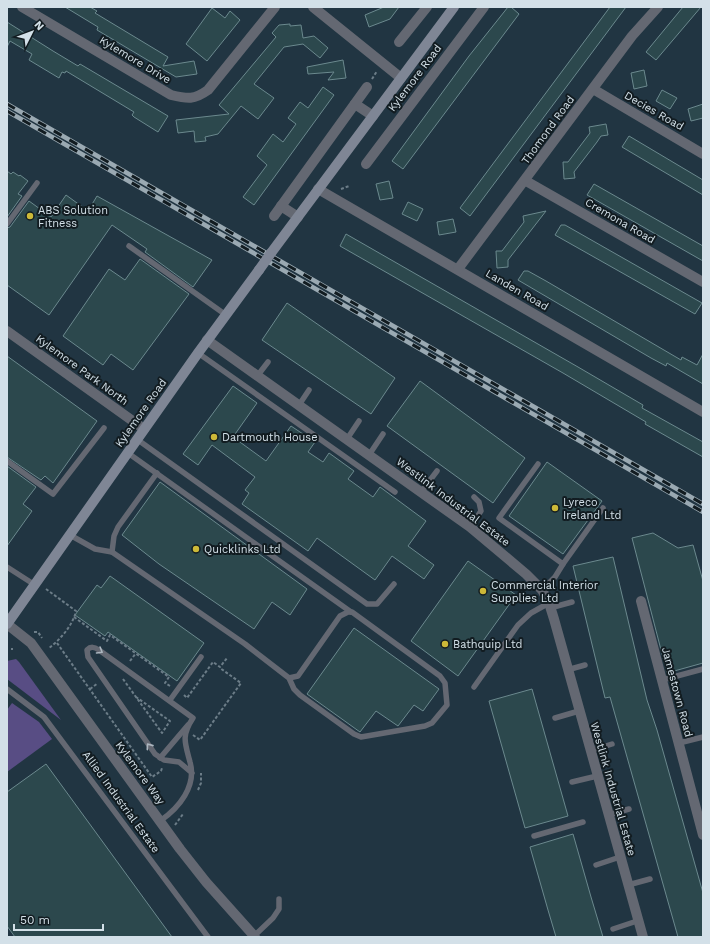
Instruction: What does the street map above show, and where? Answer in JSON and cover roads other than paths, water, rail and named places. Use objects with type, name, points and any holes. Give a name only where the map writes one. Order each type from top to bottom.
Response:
[{"type":"main road","name":"Kylemore Road","points":[[7,624],[138,440],[144,429],[198,352],[454,7]]},
{"type":"street","name":"Kylemore Drive","points":[[22,7],[171,96],[187,99],[198,97],[208,90],[275,7]]},
{"type":"street","points":[[313,7],[401,78]]},
{"type":"street","points":[[399,42],[426,7]]},
{"type":"street","name":"Kylemore Road","points":[[366,164],[484,7]]},
{"type":"street","name":"Thomond Road","points":[[458,269],[526,181],[632,36],[658,7]]},
{"type":"street","points":[[274,216],[368,87]]},
{"type":"street","name":"Decies Road","points":[[593,90],[703,154]]},
{"type":"street","name":"Kylemore Road","points":[[355,104],[373,116]]},
{"type":"street","name":"Cremona Road","points":[[526,181],[703,282]]},
{"type":"street","name":"Landen Road","points":[[318,189],[703,412]]},
{"type":"street","points":[[281,206],[298,217]]},
{"type":"street","name":"Kylemore Park North","points":[[7,331],[144,429]]},
{"type":"street","name":"Westlink Industrial Estate","points":[[207,340],[470,526],[504,554],[542,590],[550,606],[642,937]]},
{"type":"street","name":"Jamestown Road","points":[[641,601],[679,743],[699,803],[703,835]]},
{"type":"street","name":"Kylemore Way","points":[[7,624],[26,638],[36,649],[160,821],[206,882],[254,937]]},
{"type":"lane","points":[[7,224],[37,183]]},
{"type":"lane","points":[[129,246],[226,315]]},
{"type":"lane","points":[[198,352],[395,492]]},
{"type":"lane","points":[[258,375],[268,362]]},
{"type":"lane","points":[[299,404],[309,390]]},
{"type":"lane","points":[[347,439],[360,421]]},
{"type":"lane","points":[[7,461],[53,494],[104,428]]},
{"type":"lane","points":[[369,455],[383,434]]},
{"type":"lane","points":[[138,440],[367,604],[377,604],[394,584]]},
{"type":"lane","points":[[70,534],[95,550],[112,552],[245,644],[289,678],[294,689],[300,695],[354,734],[361,737],[425,726],[432,723],[447,705],[445,683],[440,676],[128,453]]},
{"type":"lane","points":[[538,464],[499,518],[563,564]]},
{"type":"lane","points":[[422,492],[437,471]]},
{"type":"lane","points":[[112,552],[114,536],[118,528],[157,473]]},
{"type":"lane","points":[[470,526],[480,511],[479,502],[474,497]]},
{"type":"lane","points":[[542,590],[557,574],[603,508]]},
{"type":"lane","points":[[7,567],[36,584]]},
{"type":"lane","points":[[474,687],[518,625],[530,613],[550,606],[572,602]]},
{"type":"lane","points":[[289,678],[298,676],[340,616],[348,612],[352,612]]},
{"type":"lane","points":[[162,759],[193,718],[99,650],[94,647],[87,650],[88,658],[103,680],[162,759],[179,762],[192,773]]},
{"type":"lane","points":[[170,700],[201,657]]},
{"type":"lane","points":[[567,670],[585,665]]},
{"type":"lane","points":[[662,680],[703,669]]},
{"type":"lane","name":"Allied Industrial Estate","points":[[7,689],[44,717],[208,937]]},
{"type":"lane","points":[[555,718],[579,712]]},
{"type":"lane","points":[[160,821],[172,811],[190,787],[192,773],[185,748],[184,731]]},
{"type":"lane","points":[[679,743],[703,737]]},
{"type":"lane","points":[[590,751],[612,744]]},
{"type":"lane","points":[[572,782],[597,776]]},
{"type":"lane","points":[[608,816],[630,809]]},
{"type":"lane","points":[[534,836],[583,822]]},
{"type":"lane","points":[[596,865],[620,857]]},
{"type":"lane","points":[[627,885],[650,879]]},
{"type":"lane","points":[[254,937],[273,918],[279,909],[279,899]]},
{"type":"lane","points":[[613,929],[637,921]]},
{"type":"railway","points":[[7,104],[703,504]]},
{"type":"railway","points":[[7,111],[703,512]]},
{"type":"place","name":"ABS Solution Fitness","points":[[30,216]]},
{"type":"place","name":"Dartmouth House","points":[[214,437]]},
{"type":"place","name":"Lyreco Ireland Ltd","points":[[555,508]]},
{"type":"place","name":"Quicklinks Ltd","points":[[196,549]]},
{"type":"place","name":"Commercial Interior Supplies Ltd","points":[[483,591]]},
{"type":"place","name":"Bathquip Ltd","points":[[445,644]]}]
